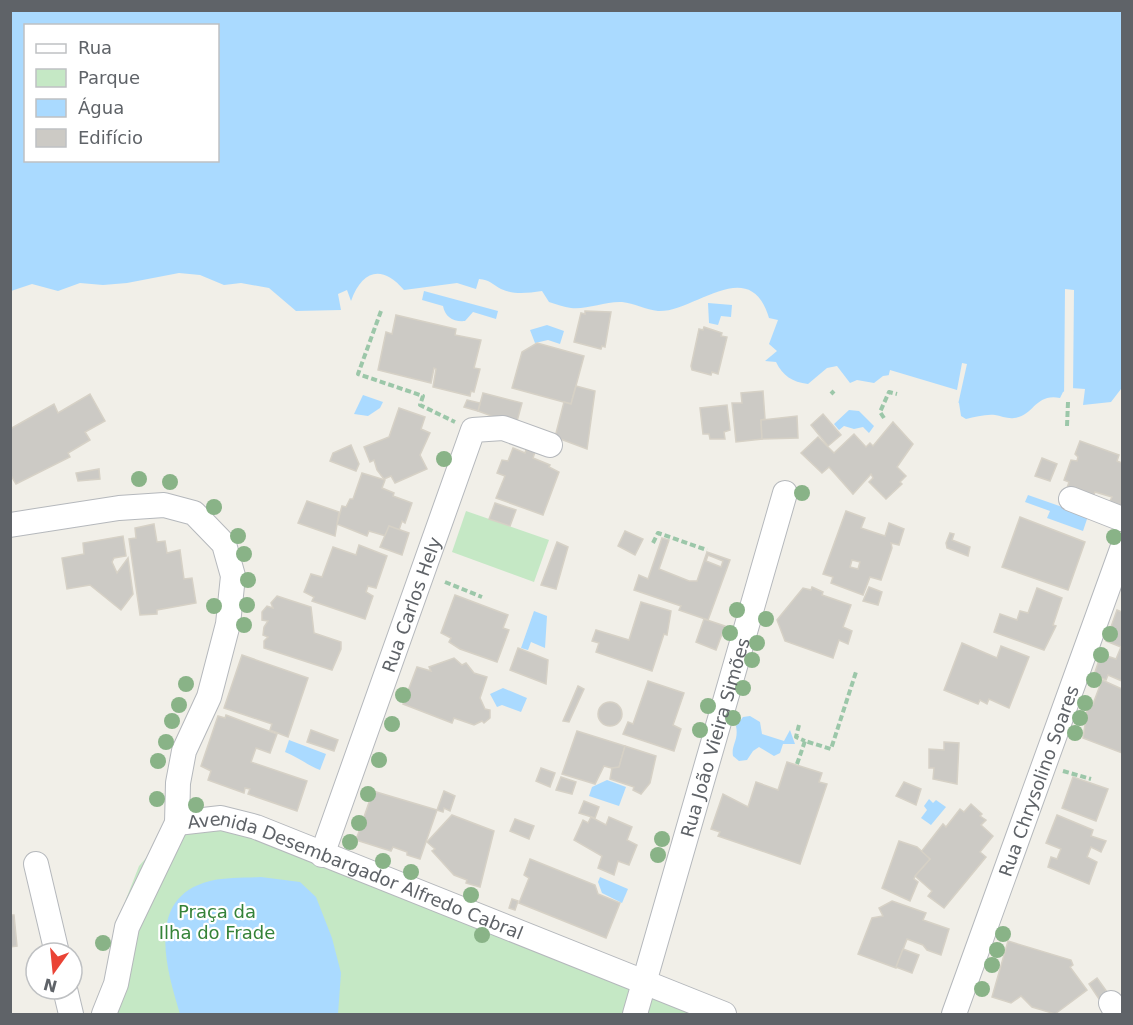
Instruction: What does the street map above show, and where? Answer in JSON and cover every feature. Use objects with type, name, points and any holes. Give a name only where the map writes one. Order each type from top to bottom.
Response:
[{"type":"street","points":[[473,430],[503,428],[550,445]]},
{"type":"street","name":"Rua Carlos Hely","points":[[322,855],[473,430]]},
{"type":"street","name":"Rua João Vieira Simões","points":[[636,1014],[785,493]]},
{"type":"street","points":[[1071,499],[1122,519]]},
{"type":"street","points":[[10,525],[119,508],[164,505],[194,513],[224,544],[233,576],[228,624],[209,697],[184,751],[178,783],[177,823]]},
{"type":"street","name":"Rua Chrysolino Soares","points":[[954,1014],[1122,549]]},
{"type":"street","name":"Avenida Desembargador Alfredo Cabral","points":[[104,1014],[116,984],[127,927],[177,823],[221,818],[256,827],[724,1014]]},
{"type":"street","points":[[36,864],[54,941]]},
{"type":"path","points":[[381,311],[358,374],[423,396],[420,405],[473,430]]},
{"type":"path","points":[[884,418],[880,412],[884,399],[890,392],[897,394]]},
{"type":"path","points":[[1067,426],[1068,402]]},
{"type":"path","points":[[653,543],[658,534],[707,550]]},
{"type":"path","points":[[445,582],[482,597]]},
{"type":"path","points":[[799,725],[796,737],[831,749],[856,672]]},
{"type":"path","points":[[797,764],[806,741]]},
{"type":"path","points":[[1045,765],[1091,779]]},
{"type":"green space","points":[[466,511],[549,540],[534,582],[452,552]]},
{"type":"green space","name":"Praça da Ilha do Frade","points":[[209,825],[243,832],[707,1014],[92,1014],[106,981],[121,912],[139,866],[162,840]]},
{"type":"water","points":[[10,11],[1122,11],[1121,389],[1111,402],[1083,405],[1085,389],[1071,388],[1063,392],[1060,398],[1045,399],[1021,416],[1007,418],[988,415],[966,419],[961,416],[959,403],[890,375],[883,376],[874,383],[857,380],[850,383],[837,366],[827,368],[808,384],[797,382],[785,375],[776,362],[765,361],[777,351],[769,344],[778,320],[769,318],[760,299],[749,290],[735,288],[720,291],[672,309],[658,311],[622,302],[568,308],[549,302],[542,291],[511,292],[479,279],[476,289],[457,283],[404,290],[388,276],[373,274],[361,283],[351,301],[347,290],[338,294],[341,310],[296,311],[269,288],[241,283],[224,285],[200,275],[179,273],[103,285],[80,283],[58,291],[32,284],[11,291]]},
{"type":"water","points":[[424,291],[498,311],[496,319],[473,312],[465,321],[453,320],[443,306],[422,300]]},
{"type":"water","points":[[708,303],[732,305],[731,317],[721,316],[718,325],[709,323]]},
{"type":"water","points":[[547,325],[564,331],[560,344],[548,340],[535,343],[530,330]]},
{"type":"water","points":[[363,395],[383,402],[380,408],[368,416],[354,414]]},
{"type":"water","points":[[849,410],[859,411],[874,426],[869,433],[863,427],[854,429],[844,426],[839,430],[834,424]]},
{"type":"water","points":[[1028,495],[1088,516],[1083,531],[1047,518],[1050,511],[1025,502]]},
{"type":"water","points":[[534,611],[547,616],[545,648],[531,642],[528,650],[521,648]]},
{"type":"water","points":[[503,688],[527,698],[521,712],[502,705],[497,707],[490,694]]},
{"type":"water","points":[[750,716],[760,722],[762,734],[784,741],[790,730],[795,744],[783,744],[780,753],[774,756],[759,747],[747,760],[739,761],[733,756],[737,735],[736,726],[743,717]]},
{"type":"water","points":[[289,740],[326,754],[320,770],[285,752]]},
{"type":"water","points":[[607,780],[626,787],[619,806],[589,796],[592,787]]},
{"type":"water","points":[[929,799],[933,803],[936,800],[946,807],[931,825],[921,818],[927,810],[924,806]]},
{"type":"water","points":[[261,877],[300,882],[316,897],[332,938],[341,973],[338,1014],[180,1014],[166,956],[165,936],[168,918],[176,902],[189,889],[210,881]]},
{"type":"water","points":[[600,877],[628,889],[622,903],[602,893],[598,882]]},
{"type":"pier","points":[[1065,289],[1074,290],[1073,392],[1065,395],[1064,399]]},
{"type":"pier","points":[[962,363],[967,364],[957,409],[956,405],[888,378],[890,370],[957,390]]},
{"type":"building","points":[[585,311],[611,312],[605,347],[602,346],[601,349],[574,342],[581,313],[585,314]]},
{"type":"building","points":[[396,315],[456,329],[455,335],[481,340],[474,368],[480,369],[474,392],[471,391],[470,396],[433,387],[436,369],[434,368],[431,383],[378,370],[386,332],[392,334]]},
{"type":"building","points":[[704,327],[727,337],[718,374],[712,372],[711,375],[692,370],[699,329],[703,330]]},
{"type":"building","points":[[537,343],[584,356],[571,404],[512,388],[522,352]]},
{"type":"building","points":[[576,386],[595,391],[587,449],[555,437],[564,402],[571,404]]},
{"type":"building","points":[[763,391],[765,419],[761,420],[762,439],[736,442],[732,403],[742,403],[741,393]]},
{"type":"building","points":[[483,393],[522,403],[516,425],[478,411]]},
{"type":"building","points":[[90,394],[105,421],[85,432],[90,440],[68,453],[70,457],[16,484],[10,474],[10,429],[54,404],[58,413]]},
{"type":"building","points":[[467,400],[480,403],[478,411],[464,407]]},
{"type":"building","points":[[727,405],[730,430],[724,432],[725,439],[710,439],[709,434],[703,434],[700,408]]},
{"type":"building","points":[[399,408],[425,417],[421,429],[430,433],[420,455],[427,469],[395,483],[391,476],[384,479],[377,470],[374,460],[370,462],[364,447],[389,437]]},
{"type":"building","points":[[823,414],[841,435],[828,446],[811,425]]},
{"type":"building","points":[[797,416],[798,438],[762,439],[761,420]]},
{"type":"building","points":[[893,422],[913,444],[897,467],[906,476],[900,482],[902,484],[886,499],[869,482],[873,478],[871,474],[853,494],[829,467],[822,473],[801,453],[818,437],[834,453],[854,434],[866,447],[870,443],[873,446]]},
{"type":"building","points":[[1080,441],[1119,455],[1117,461],[1122,463],[1122,507],[1109,503],[1112,497],[1095,492],[1093,497],[1067,488],[1069,482],[1064,480],[1071,460],[1077,461],[1078,457],[1075,454]]},
{"type":"building","points":[[351,445],[359,464],[356,471],[330,461],[333,453]]},
{"type":"building","points":[[513,448],[525,453],[526,450],[535,452],[533,458],[550,465],[549,467],[559,472],[543,515],[496,498],[505,476],[497,473],[502,460],[508,461]]},
{"type":"building","points":[[1042,458],[1057,464],[1050,481],[1035,476]]},
{"type":"building","points":[[99,469],[100,479],[78,481],[76,473]]},
{"type":"building","points":[[362,473],[385,480],[382,488],[394,493],[393,496],[412,503],[405,523],[402,521],[399,530],[389,526],[386,536],[369,531],[367,536],[337,524],[342,506],[346,507],[350,499],[353,499]]},
{"type":"building","points":[[307,501],[339,512],[335,536],[298,523]]},
{"type":"building","points":[[495,503],[516,510],[510,526],[489,519]]},
{"type":"building","points":[[846,511],[865,518],[861,528],[885,536],[889,523],[904,529],[899,545],[891,543],[892,548],[881,580],[870,577],[863,595],[831,583],[833,577],[823,574]],"holes":[[[852,560],[860,562],[858,569],[850,567]]]},
{"type":"building","points":[[1020,517],[1085,542],[1068,590],[1002,567]]},
{"type":"building","points":[[154,524],[157,542],[165,541],[167,553],[180,550],[184,579],[192,578],[196,603],[157,610],[157,614],[140,615],[129,539],[136,538],[135,528]]},
{"type":"building","points":[[389,526],[409,533],[402,555],[380,547]]},
{"type":"building","points":[[625,531],[643,539],[635,555],[618,546]]},
{"type":"building","points":[[950,533],[954,534],[952,540],[970,547],[968,556],[947,548],[946,543]]},
{"type":"building","points":[[123,536],[126,556],[114,558],[112,562],[117,573],[128,558],[133,594],[121,610],[90,585],[67,589],[62,558],[84,554],[83,543]]},
{"type":"building","points":[[662,538],[669,540],[659,569],[689,581],[697,581],[707,552],[730,560],[708,620],[679,610],[681,606],[634,590],[639,575],[648,579]],"holes":[[[708,555],[723,561],[721,567],[706,561]]]},
{"type":"building","points":[[557,542],[568,547],[556,589],[541,585]]},
{"type":"building","points":[[359,545],[387,556],[376,588],[368,586],[366,592],[373,596],[365,619],[312,601],[314,597],[304,592],[311,574],[322,577],[333,547],[356,555]]},
{"type":"building","points":[[812,587],[823,592],[822,595],[851,605],[843,627],[852,631],[848,644],[839,640],[833,658],[785,641],[777,620],[803,588],[811,590]]},
{"type":"building","points":[[869,587],[882,592],[878,605],[863,601]]},
{"type":"building","points":[[1037,588],[1062,598],[1053,625],[1056,626],[1044,650],[994,632],[1000,614],[1017,620],[1020,611],[1028,613]]},
{"type":"building","points":[[455,595],[508,615],[503,628],[509,630],[497,662],[460,649],[449,642],[451,638],[441,633]]},
{"type":"building","points":[[277,596],[311,607],[314,633],[341,642],[341,649],[332,670],[264,648],[264,641],[268,637],[263,635],[264,627],[268,621],[262,620],[262,612],[267,606],[273,608],[271,603]]},
{"type":"building","points":[[641,602],[671,611],[667,635],[664,634],[652,671],[596,652],[599,643],[592,641],[596,630],[629,640]]},
{"type":"building","points":[[1117,610],[1122,612],[1122,681],[1108,675],[1106,680],[1094,675],[1101,654],[1116,659],[1121,647],[1106,641]]},
{"type":"building","points":[[704,619],[725,626],[716,650],[696,642]]},
{"type":"building","points":[[962,643],[997,658],[1001,646],[1029,657],[1009,708],[989,699],[987,704],[980,700],[978,704],[944,690]]},
{"type":"building","points":[[518,648],[548,660],[546,684],[510,670]]},
{"type":"building","points":[[242,655],[308,678],[288,737],[270,730],[272,724],[224,708]]},
{"type":"building","points":[[454,658],[462,665],[466,663],[474,673],[487,677],[480,698],[485,709],[490,710],[490,718],[484,723],[482,721],[474,725],[454,718],[452,723],[403,704],[417,667],[431,671],[429,667]]},
{"type":"building","points":[[1102,680],[1122,689],[1122,753],[1083,738],[1088,704],[1093,704]]},
{"type":"building","points":[[648,681],[684,693],[673,725],[681,729],[674,751],[623,734],[628,722],[633,724]]},
{"type":"building","points":[[578,686],[584,689],[569,722],[563,721]]},
{"type":"building","points":[[610,702],[618,706],[622,714],[618,722],[610,726],[602,722],[598,714],[602,706]]},
{"type":"building","points":[[226,715],[277,734],[270,753],[256,748],[251,762],[307,781],[297,811],[248,794],[250,789],[245,788],[244,793],[208,780],[211,771],[201,766],[218,716],[225,718]]},
{"type":"building","points":[[311,730],[338,740],[334,751],[307,742]]},
{"type":"building","points":[[577,731],[625,746],[619,767],[615,769],[604,766],[595,784],[562,774]]},
{"type":"building","points":[[944,742],[959,743],[957,784],[933,779],[934,768],[929,768],[929,749],[944,750]]},
{"type":"building","points":[[625,746],[656,756],[650,783],[641,794],[633,790],[634,787],[610,779],[612,768],[619,767]]},
{"type":"building","points":[[787,762],[822,773],[819,782],[827,784],[800,864],[718,836],[720,832],[711,829],[723,794],[748,807],[756,782],[778,790]]},
{"type":"building","points":[[541,768],[555,773],[550,787],[536,781]]},
{"type":"building","points":[[561,777],[576,782],[572,794],[556,790]]},
{"type":"building","points":[[1073,777],[1108,789],[1096,821],[1062,808]]},
{"type":"building","points":[[904,782],[921,789],[916,805],[896,796]]},
{"type":"building","points":[[373,791],[437,810],[420,859],[393,847],[391,851],[356,840]]},
{"type":"building","points":[[444,791],[455,796],[450,811],[444,808],[443,812],[437,810]]},
{"type":"building","points":[[584,801],[599,807],[595,818],[579,813]]},
{"type":"building","points":[[971,804],[986,820],[981,825],[993,836],[980,852],[986,857],[944,908],[928,896],[932,891],[915,876],[930,859],[921,852],[943,824],[946,827],[960,809],[964,812]]},
{"type":"building","points":[[452,815],[494,831],[480,887],[466,883],[467,880],[454,875],[432,851],[435,849],[427,842]]},
{"type":"building","points":[[1057,815],[1093,830],[1091,836],[1106,841],[1101,852],[1091,847],[1087,857],[1097,862],[1089,884],[1048,867],[1051,857],[1057,859],[1061,849],[1046,843]]},
{"type":"building","points":[[591,817],[606,825],[609,817],[632,827],[627,840],[637,845],[629,865],[618,861],[614,875],[598,868],[602,856],[574,840],[583,820],[588,823]]},
{"type":"building","points":[[515,819],[534,826],[529,839],[510,831]]},
{"type":"building","points":[[899,841],[917,847],[930,859],[915,876],[914,879],[918,882],[910,901],[882,888]]},
{"type":"building","points":[[530,859],[595,885],[598,894],[620,903],[606,938],[519,903],[529,878],[524,875]]},
{"type":"building","points":[[512,899],[518,901],[515,910],[509,908]]},
{"type":"building","points":[[892,901],[926,913],[923,920],[949,929],[941,955],[907,939],[896,968],[858,954],[872,918],[883,916],[879,908]]},
{"type":"building","points":[[10,915],[14,915],[17,946],[10,947]]},
{"type":"building","points":[[1008,941],[1071,960],[1073,965],[1070,967],[1087,990],[1055,1014],[1032,1007],[1021,996],[1011,1003],[992,997]]},
{"type":"building","points":[[903,949],[919,955],[912,973],[896,967]]},
{"type":"building","points":[[1097,978],[1110,996],[1101,1002],[1089,984]]}]
